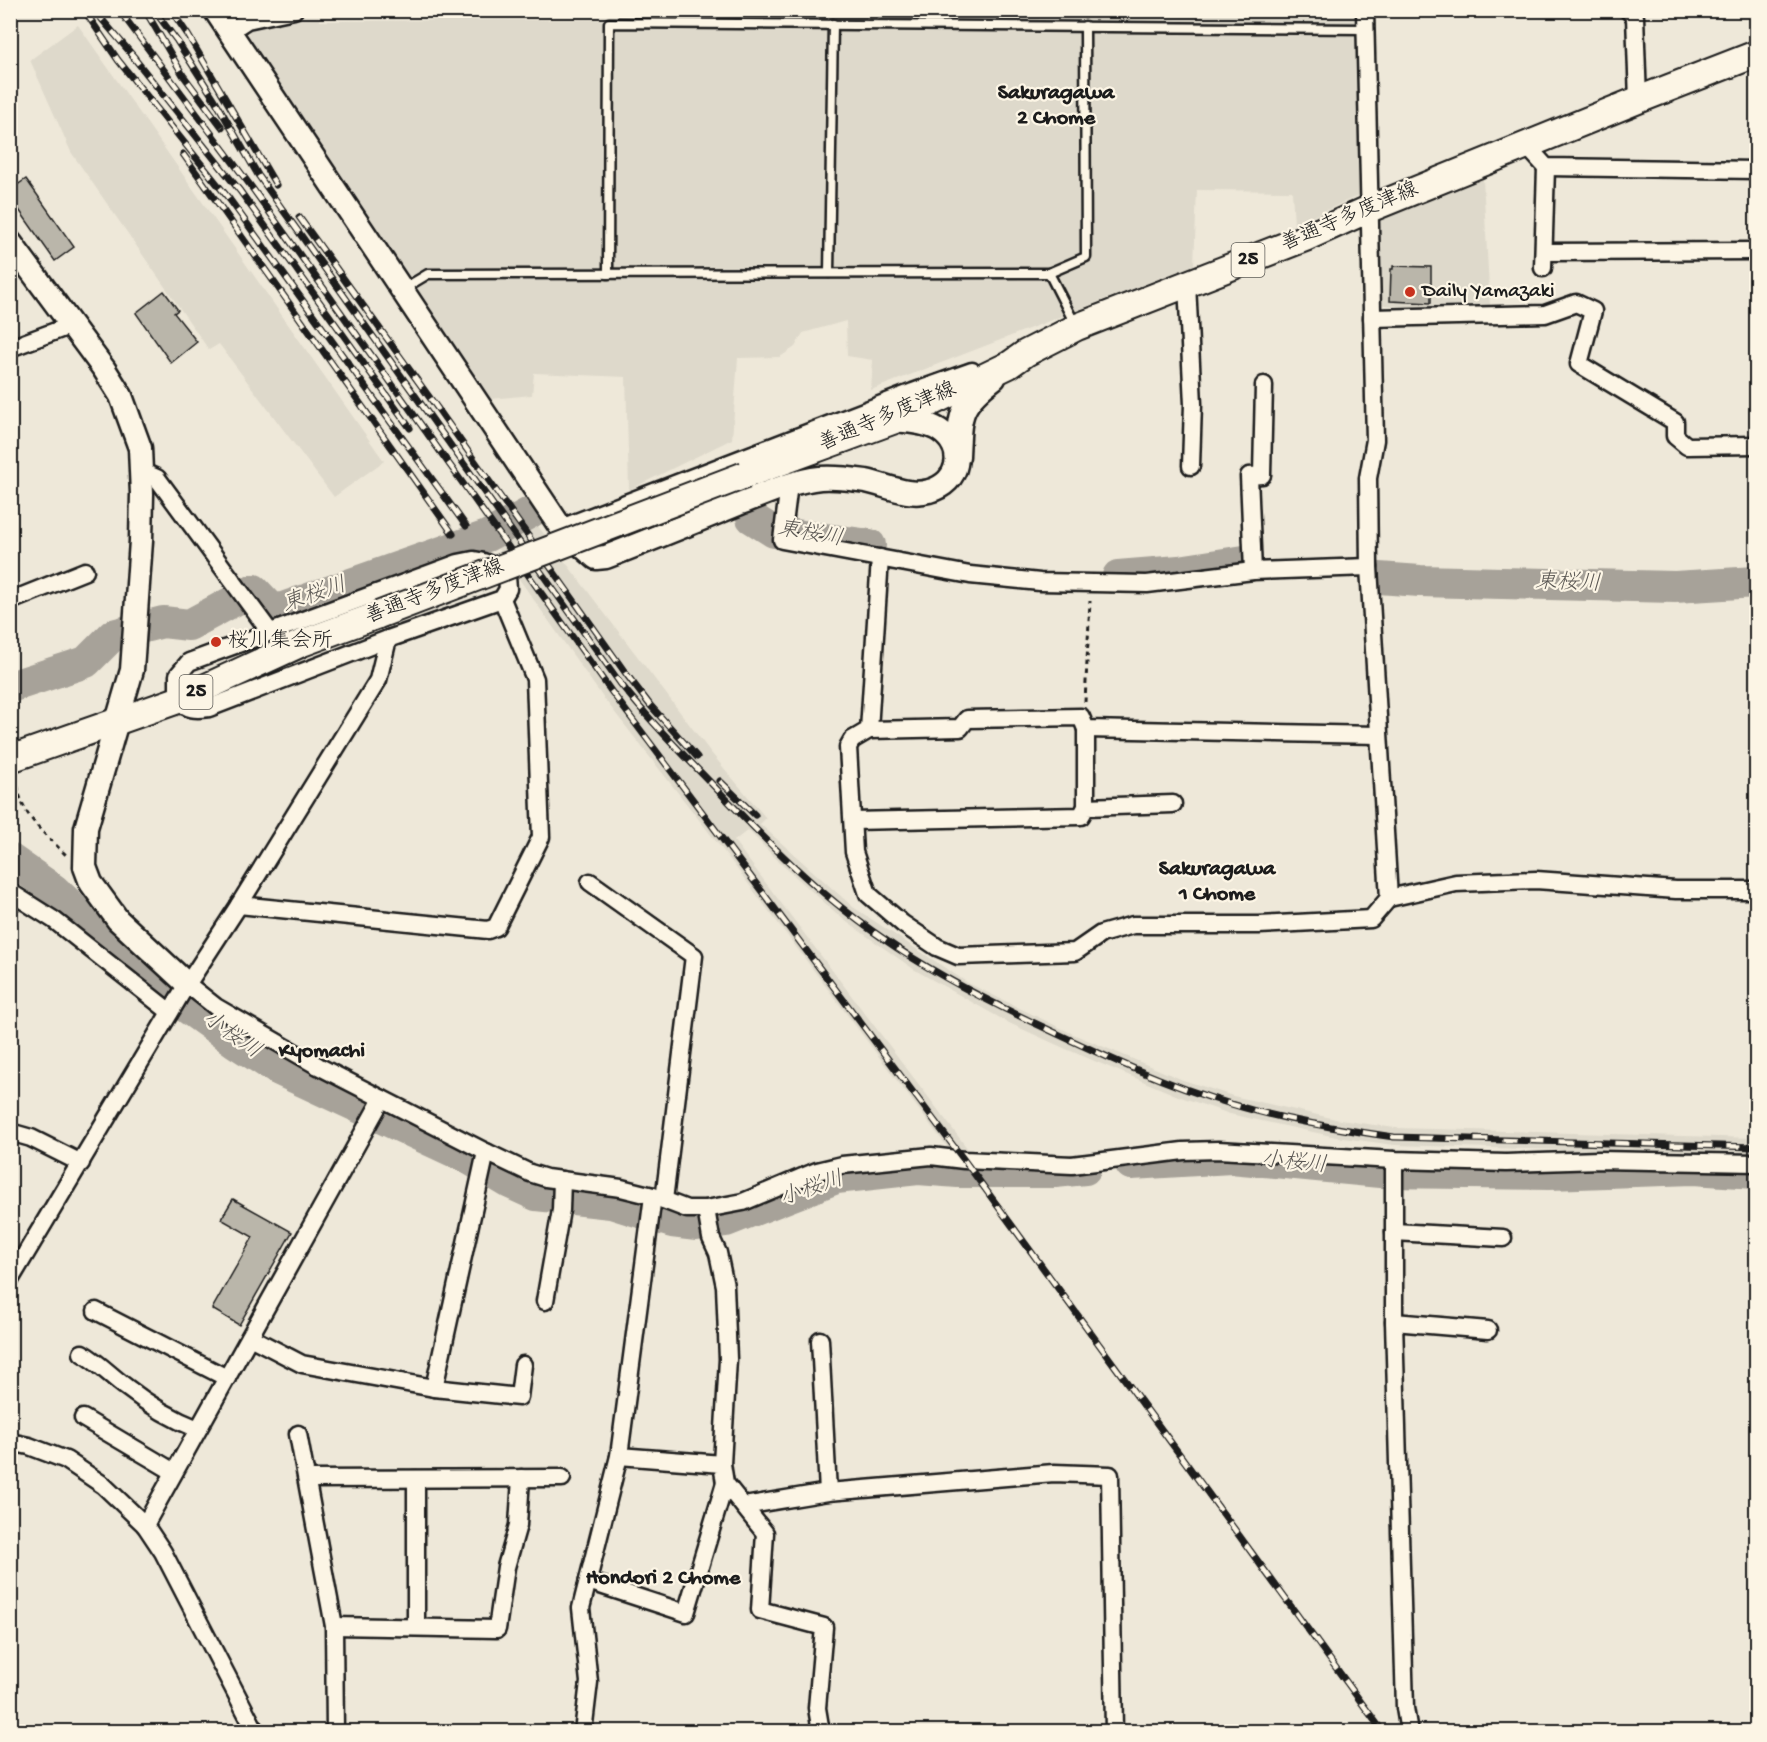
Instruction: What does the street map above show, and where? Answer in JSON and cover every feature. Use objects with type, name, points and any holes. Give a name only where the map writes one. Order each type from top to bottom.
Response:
[{"type":"main road","name":"善通寺多度津線","points":[[14,766],[117,721],[178,700],[302,643],[745,474],[895,420],[1077,327],[1305,238],[1526,145],[1756,54]]},
{"type":"street","points":[[215,10],[561,528],[596,558],[606,557],[789,484],[821,478],[864,481],[906,492],[928,492],[942,485],[955,471],[959,421],[964,407],[974,393],[1017,359]]},
{"type":"street","points":[[230,31],[247,20],[294,10]]},
{"type":"street","points":[[1365,10],[1375,440],[1368,478],[1369,567],[1389,898]]},
{"type":"street","points":[[1628,10],[1635,17],[1638,100]]},
{"type":"street","points":[[1526,145],[1546,167],[1543,260],[1756,251]]},
{"type":"street","points":[[1546,167],[1756,170]]},
{"type":"street","points":[[10,242],[104,369],[121,396],[140,448],[141,541],[132,670],[86,828],[85,867],[91,883],[118,920],[184,989],[298,1054],[377,1109],[484,1162],[530,1173],[562,1184],[621,1188],[654,1207],[687,1209],[708,1219]]},
{"type":"street","points":[[1187,284],[1193,404],[1191,466]]},
{"type":"street","points":[[1372,318],[1545,314],[1576,303],[1593,311],[1579,364],[1675,422],[1675,436],[1687,446],[1756,445]]},
{"type":"street","points":[[10,348],[72,325]]},
{"type":"street","points":[[561,528],[913,392],[1017,359]]},
{"type":"street","points":[[1253,571],[1249,476],[1262,475],[1264,385]]},
{"type":"street","points":[[895,420],[923,424],[938,429],[951,440],[958,456]]},
{"type":"street","points":[[141,471],[157,478],[270,632]]},
{"type":"street","points":[[789,484],[782,540],[970,575],[1040,582],[1147,584],[1253,571],[1369,567]]},
{"type":"street","points":[[869,730],[880,558]]},
{"type":"street","points":[[473,560],[497,567],[507,576],[508,589],[502,599],[388,639],[209,708],[198,710],[185,707],[178,700],[178,675],[189,662],[458,563],[473,560]]},
{"type":"street","points":[[10,601],[85,571]]},
{"type":"street","points":[[239,904],[488,930],[496,927],[541,837],[535,679],[502,599]]},
{"type":"street","points":[[10,1280],[184,989],[378,680],[388,639]]},
{"type":"street","points":[[1378,735],[967,719],[960,728],[869,730],[852,740],[848,747],[854,852],[868,894],[903,924],[937,947],[958,956],[1075,952],[1101,934],[1132,925],[1259,925],[1371,919],[1389,898],[1456,883],[1536,880],[1676,890],[1756,890]]},
{"type":"street","points":[[853,820],[1081,816],[1086,807],[1083,723]]},
{"type":"street","points":[[1086,807],[1173,804]]},
{"type":"street","points":[[583,1731],[589,1682],[581,1608],[619,1456],[654,1207],[694,956],[590,882]]},
{"type":"street","points":[[10,892],[54,920],[171,1012]]},
{"type":"street","points":[[145,1525],[377,1109]]},
{"type":"street","points":[[10,1132],[31,1138],[81,1163]]},
{"type":"street","points":[[708,1219],[817,1171],[931,1156],[964,1160],[1072,1165],[1184,1151],[1218,1150],[1394,1171],[1506,1163],[1599,1160],[1756,1163]]},
{"type":"street","points":[[434,1388],[484,1162]]},
{"type":"street","points":[[1394,1171],[1394,1322],[1404,1696],[1409,1731]]},
{"type":"street","points":[[545,1301],[561,1210],[562,1184]]},
{"type":"street","points":[[588,1581],[686,1613],[725,1483],[722,1464],[728,1359],[725,1286],[708,1219]]},
{"type":"street","points":[[1394,1232],[1503,1238]]},
{"type":"street","points":[[96,1311],[227,1378]]},
{"type":"street","points":[[1394,1322],[1488,1330]]},
{"type":"street","points":[[250,1337],[302,1364],[434,1388],[519,1397],[523,1365]]},
{"type":"street","points":[[820,1340],[828,1492]]},
{"type":"street","points":[[82,1353],[98,1362],[148,1404],[198,1429]]},
{"type":"street","points":[[83,1418],[174,1472]]},
{"type":"street","points":[[298,1434],[334,1626],[335,1731]]},
{"type":"street","points":[[10,1442],[29,1446],[66,1460],[103,1485],[145,1525],[163,1552],[256,1731]]},
{"type":"street","points":[[619,1456],[722,1464]]},
{"type":"street","points":[[744,1506],[828,1492],[1054,1473],[1110,1475],[1114,1731]]},
{"type":"street","points":[[334,1626],[497,1629],[506,1567],[518,1525],[521,1478]]},
{"type":"street","points":[[308,1479],[562,1478]]},
{"type":"street","points":[[416,1479],[416,1628]]},
{"type":"street","points":[[725,1483],[765,1533],[760,1610],[824,1627],[817,1708],[821,1731]]},
{"type":"lane","points":[[608,274],[609,23],[1366,29]]},
{"type":"lane","points":[[829,273],[833,24]]},
{"type":"lane","points":[[402,290],[428,274],[1050,273],[1086,257],[1085,26]]},
{"type":"lane","points":[[1050,273],[1077,327]]},
{"type":"path","points":[[1083,723],[1090,583]]},
{"type":"path","points":[[14,766],[19,796],[31,820],[72,861]]},
{"type":"shaded area","points":[[645,10],[1359,11],[1364,193],[1294,225],[1292,191],[1197,190],[1194,265],[871,390],[873,360],[847,356],[846,321],[803,333],[795,347],[780,357],[738,358],[732,439],[629,490],[626,377],[534,373],[532,395],[490,399],[270,82],[247,38],[250,29],[272,21],[319,17],[320,21],[647,19]]},
{"type":"shaded area","points":[[78,25],[384,461],[334,497],[219,344],[209,350],[71,152],[30,60]]},
{"type":"shaded area","points":[[1483,179],[1490,307],[1430,311],[1379,304],[1378,220]]},
{"type":"shaded area","points":[[531,517],[712,754],[766,818],[760,824],[853,907],[968,983],[1073,1034],[1183,1080],[1233,1096],[1340,1120],[1395,1128],[1756,1138],[1756,1156],[1394,1145],[1336,1137],[1230,1114],[1178,1096],[1009,1023],[915,970],[844,920],[779,862],[748,830],[734,841],[986,1173],[966,1172],[722,849],[602,696],[490,538]]},
{"type":"building","points":[[26,179],[74,247],[55,261],[10,197],[10,190]]},
{"type":"building","name":"Daily Yamazaki","points":[[1393,266],[1431,267],[1431,303],[1390,301]]},
{"type":"building","points":[[164,291],[178,310],[174,313],[197,342],[171,363],[136,313]]},
{"type":"building","points":[[233,1199],[292,1232],[239,1325],[212,1309],[253,1237],[221,1219]]},
{"type":"waterway","name":"東桜川","points":[[10,687],[86,662],[113,635],[163,622],[189,625],[254,590],[274,611],[487,536],[531,512]]},
{"type":"waterway","name":"東桜川","points":[[752,518],[774,532],[870,545]]},
{"type":"waterway","name":"東桜川","points":[[1118,576],[1179,571],[1244,561]]},
{"type":"waterway","name":"東桜川","points":[[1379,578],[1675,587],[1756,582]]},
{"type":"waterway","name":"小桜川","points":[[10,859],[53,889],[161,989],[277,1069],[468,1158],[510,1183],[536,1195],[611,1203],[672,1222],[697,1225],[726,1221],[836,1178],[918,1169],[958,1172],[1055,1172],[1085,1169]]},
{"type":"waterway","name":"小桜川","points":[[1131,1164],[1231,1158],[1380,1172],[1549,1174],[1693,1169],[1756,1173]]},
{"type":"railway","points":[[84,10],[118,60],[230,200],[466,526]]},
{"type":"railway","points":[[94,10],[135,58]]},
{"type":"railway","points":[[119,10],[250,185],[611,691],[964,1160],[1383,1732]]},
{"type":"railway","points":[[145,10],[183,75],[222,127]]},
{"type":"railway","points":[[154,10],[215,100],[258,175],[620,683],[664,734],[771,844],[835,903],[881,937],[960,986],[1089,1049],[1183,1088],[1271,1115],[1394,1137],[1756,1147]]},
{"type":"railway","points":[[171,10],[276,185]]},
{"type":"railway","points":[[130,53],[240,191],[410,428]]},
{"type":"railway","points":[[183,154],[453,534]]},
{"type":"railway","points":[[299,217],[627,675],[650,705],[697,757]]},
{"type":"railway","points":[[720,781],[755,815]]},
{"type":"place","name":"Daily Yamazaki","points":[[1410,292]]},
{"type":"place","name":"桜川集会所","points":[[216,642]]},
{"type":"district","name":"Sakuragawa 2 Chome","points":[[1056,106]]},
{"type":"district","name":"Sakuragawa 1 Chome","points":[[1217,882]]},
{"type":"district","name":"Kyomachi","points":[[322,1052]]},
{"type":"district","name":"Hondori 2 Chome","points":[[663,1579]]}]
